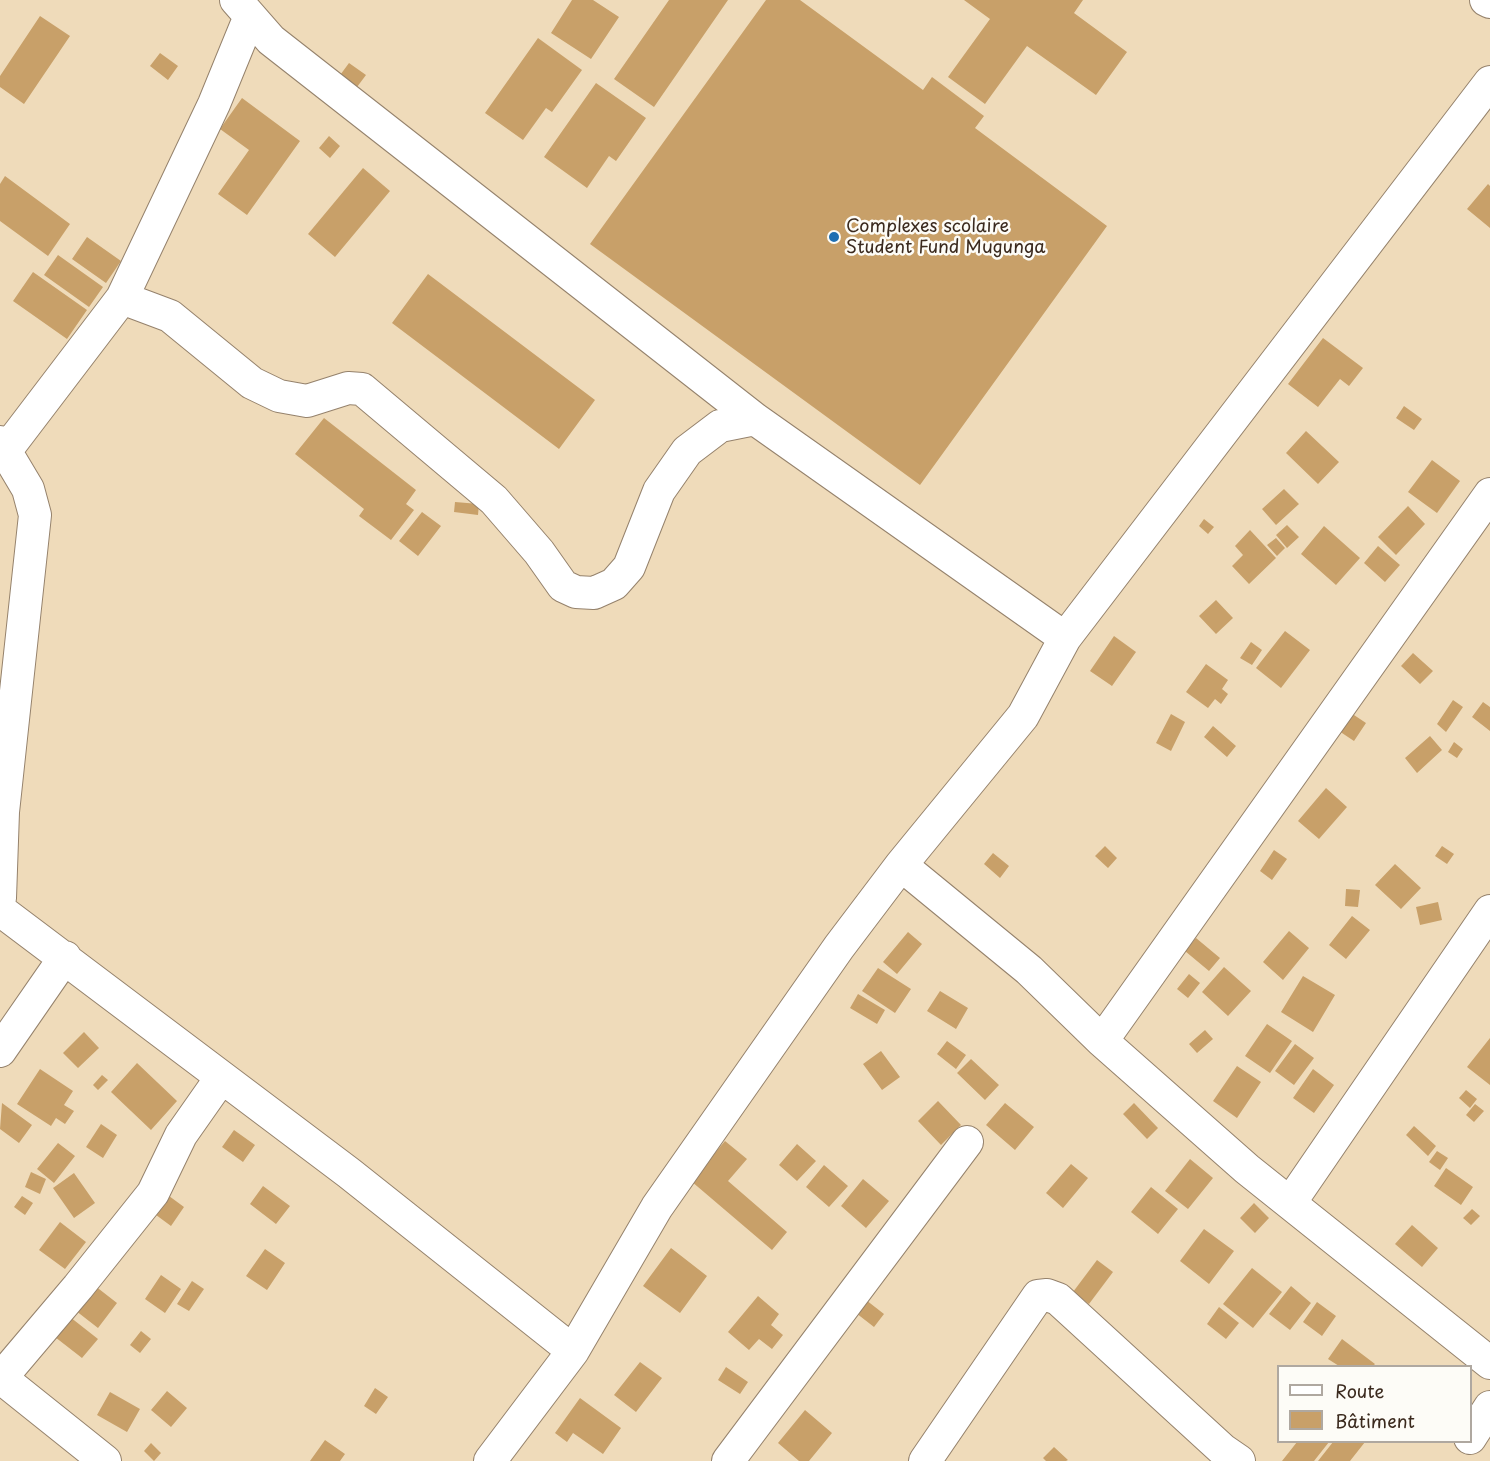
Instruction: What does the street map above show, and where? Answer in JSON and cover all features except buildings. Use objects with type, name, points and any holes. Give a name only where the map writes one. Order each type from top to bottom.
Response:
[{"type":"street","points":[[0,898],[3,812],[35,515],[28,489],[3,446],[122,298],[214,104],[243,8]]},
{"type":"street","points":[[243,8],[271,40],[755,419],[1065,638]]},
{"type":"street","points":[[490,1461],[573,1351],[657,1208],[839,947],[901,865],[1023,716],[1065,638],[1490,82]]},
{"type":"street","points":[[122,298],[170,316],[252,383],[279,396],[307,401],[348,388],[362,388],[494,500],[539,552],[563,586],[576,592],[594,593],[614,584],[629,567],[659,491],[687,451],[720,426],[755,419]]},
{"type":"street","points":[[1102,1041],[1490,494]]},
{"type":"street","points":[[901,865],[1029,970],[1102,1041],[1290,1203],[1490,1363]]},
{"type":"street","points":[[0,910],[349,1173],[526,1311],[573,1351]]},
{"type":"street","points":[[1290,1203],[1490,911]]},
{"type":"street","points":[[0,1051],[65,957]]},
{"type":"street","points":[[105,1461],[1,1378],[153,1193],[181,1135],[221,1078]]},
{"type":"street","points":[[728,1461],[967,1142]]},
{"type":"street","points":[[925,1461],[1038,1296],[1047,1294],[1058,1299],[1223,1450],[1239,1461]]},
{"type":"street","points":[[1472,1435],[1490,1407]]},
{"type":"street","points":[[1456,1461],[1467,1443]]},
{"type":"place","name":"Complexes scolaire Student Fund Mugunga","points":[[834,237]]}]
